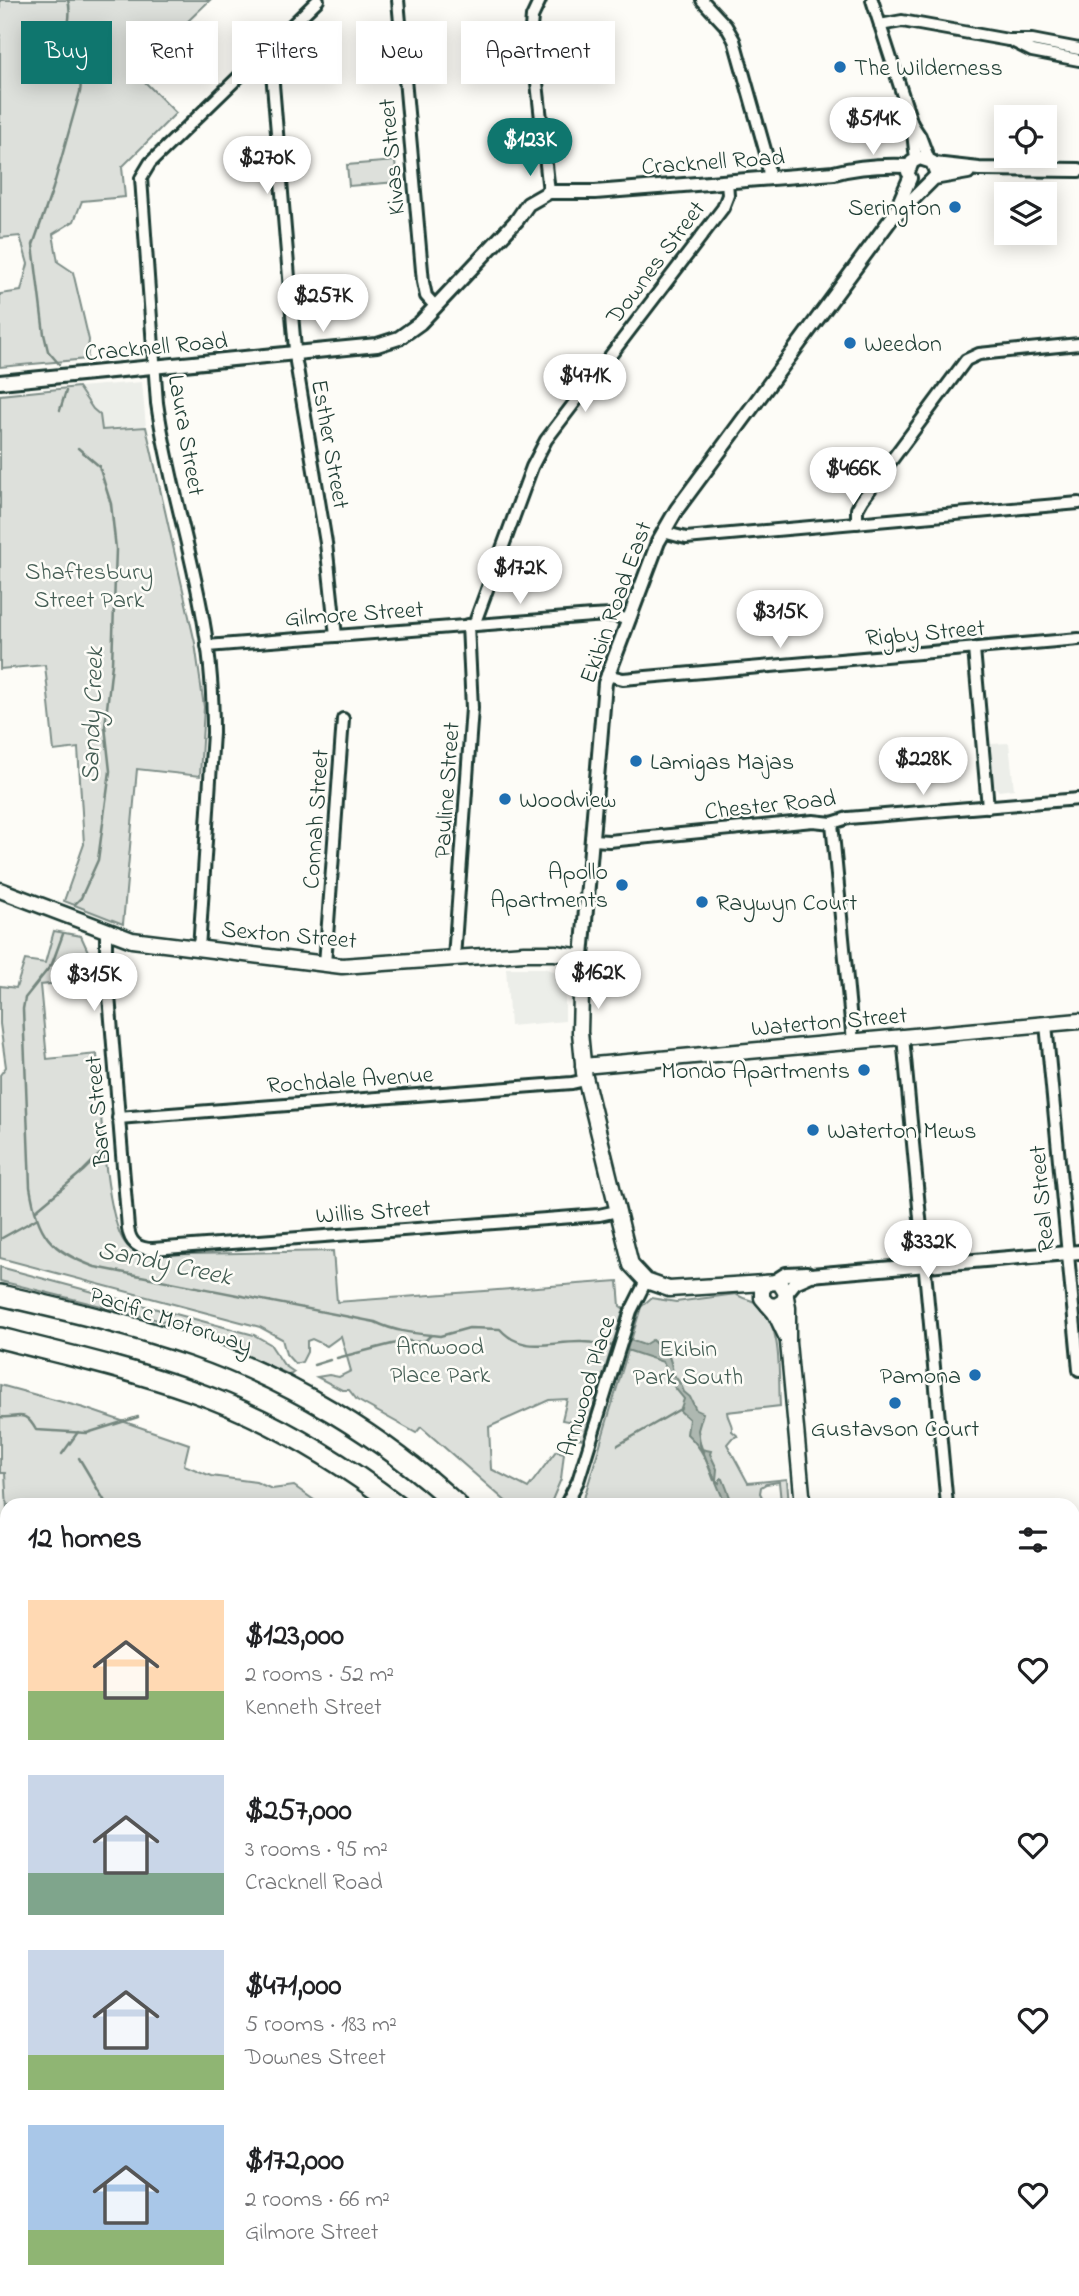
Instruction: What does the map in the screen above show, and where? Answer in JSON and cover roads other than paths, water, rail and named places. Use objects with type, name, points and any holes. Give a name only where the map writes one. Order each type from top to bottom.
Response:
[{"type":"highway","name":"Pacific Motorway","points":[[0,1295],[166,1338],[256,1372],[371,1437],[448,1498]]},
{"type":"highway","points":[[0,1338],[154,1378],[239,1410],[319,1451],[387,1498]]},
{"type":"main road","name":"Sexton Street","points":[[0,890],[132,940],[325,964],[348,966],[545,953],[582,957]]},
{"type":"main road","name":"Ekibin Road East","points":[[582,957],[580,1032],[584,1073],[629,1261],[646,1281]]},
{"type":"main road","name":"Waterton Street","points":[[584,1073],[853,1042],[1079,1021]]},
{"type":"main road","points":[[646,1281],[669,1289],[771,1282],[783,1285],[789,1318],[802,1498]]},
{"type":"main road","points":[[771,1282],[762,1290],[765,1301],[789,1342]]},
{"type":"main road","points":[[723,1286],[776,1306],[786,1295]]},
{"type":"street","name":"Laura Street","points":[[297,21],[318,0]]},
{"type":"street","name":"Kivas Street","points":[[398,0],[423,282],[426,296],[436,307]]},
{"type":"street","points":[[540,0],[532,17],[531,27],[548,192]]},
{"type":"street","points":[[702,0],[726,26],[734,40],[768,156],[769,178]]},
{"type":"street","points":[[872,0],[912,124],[932,162],[930,182]]},
{"type":"street","points":[[880,25],[902,21],[1008,40],[1032,40],[1079,49]]},
{"type":"street","points":[[1008,40],[1032,51],[1079,60]]},
{"type":"street","name":"Laura Street","points":[[199,948],[213,733],[207,646],[162,440],[153,368],[141,175],[150,163],[232,84]]},
{"type":"street","name":"Esther Street","points":[[273,84],[296,354],[330,567],[336,636]]},
{"type":"street","points":[[912,124],[911,170],[916,184],[979,169]]},
{"type":"street","name":"Cracknell Road","points":[[0,382],[386,343],[410,331],[436,307],[517,220],[531,201],[548,192],[595,191],[834,173],[849,176],[911,170],[932,162]]},
{"type":"street","points":[[932,162],[979,169],[1079,170]]},
{"type":"street","name":"Ekibin Road East","points":[[582,957],[601,706],[607,675],[663,531],[894,215],[911,170]]},
{"type":"street","name":"Downes Street","points":[[471,625],[532,467],[546,440],[726,204],[727,181]]},
{"type":"street","name":"Ekibin Road East","points":[[894,215],[930,182]]},
{"type":"street","name":"Cracknell Road","points":[[517,220],[548,200],[595,191]]},
{"type":"street","points":[[857,523],[857,511],[862,499],[965,360],[979,354],[1079,344]]},
{"type":"street","points":[[663,531],[682,538],[1079,503]]},
{"type":"street","name":"Gilmore Street","points":[[207,646],[613,615],[628,620]]},
{"type":"street","name":"Pauline Street","points":[[454,958],[472,708],[471,625]]},
{"type":"street","name":"Rigby Street","points":[[607,675],[623,679],[1079,639]]},
{"type":"street","points":[[974,649],[988,807]]},
{"type":"street","name":"Connah Street","points":[[325,964],[343,719]]},
{"type":"street","name":"Chester Road","points":[[592,840],[609,841],[813,821],[832,823],[848,818],[1079,799]]},
{"type":"street","points":[[832,823],[853,1042]]},
{"type":"street","name":"Barr Street","points":[[106,932],[118,1118],[128,1228],[134,1243]]},
{"type":"street","name":"Real Street","points":[[1046,1024],[1073,1253],[1079,1370]]},
{"type":"street","points":[[903,1037],[946,1498]]},
{"type":"street","name":"Rochdale Avenue","points":[[118,1118],[573,1083],[584,1073]]},
{"type":"street","name":"Willis Street","points":[[134,1243],[142,1248],[153,1249],[599,1215],[617,1211]]},
{"type":"street","points":[[786,1295],[795,1282],[811,1275],[1073,1253]]},
{"type":"street","points":[[771,1282],[786,1274],[803,1272],[811,1275]]},
{"type":"street","name":"Arnwood Place","points":[[569,1498],[578,1481],[631,1311],[646,1281]]},
{"type":"waterway","name":"Sandy Creek","points":[[59,364],[48,351],[44,334],[33,245],[53,188],[80,92],[79,71],[68,44],[68,0]]},
{"type":"waterway","name":"Sandy Creek","points":[[60,410],[66,391]]},
{"type":"waterway","name":"Sandy Creek","points":[[75,904],[81,898],[98,860],[110,771],[105,726],[112,664],[116,549],[111,504],[99,466],[78,448]]},
{"type":"waterway","name":"Sandy Creek","points":[[63,934],[52,964],[25,998],[23,1009],[30,1187],[37,1217],[48,1239],[67,1254],[95,1267],[431,1335]]},
{"type":"waterway","points":[[35,1211],[106,1148]]},
{"type":"waterway","points":[[2,1238],[36,1219]]},
{"type":"waterway","points":[[337,1358],[392,1344],[426,1340],[431,1335],[440,1336],[469,1328],[500,1329],[518,1342],[528,1344],[582,1342],[615,1346]]},
{"type":"waterway","points":[[314,1365],[330,1360]]},
{"type":"waterway","points":[[618,1445],[682,1408]]},
{"type":"waterway","points":[[0,1417],[24,1417],[36,1430],[87,1433],[138,1417]]},
{"type":"waterway","points":[[62,1454],[78,1432]]},
{"type":"waterway","points":[[700,1444],[714,1480]]},
{"type":"waterway","points":[[79,1458],[103,1498]]},
{"type":"place","name":"The Wilderness","points":[[840,67]]},
{"type":"place","name":"Serington","points":[[955,207]]},
{"type":"place","name":"Weedon","points":[[850,343]]},
{"type":"place","name":"Lamigas Majas","points":[[636,761]]},
{"type":"place","name":"Woodview","points":[[505,799]]},
{"type":"place","name":"Apollo Apartments","points":[[622,885]]},
{"type":"place","name":"Raywyn Court","points":[[702,902]]},
{"type":"place","name":"Mondo Apartments","points":[[864,1070]]},
{"type":"place","name":"Waterton Mews","points":[[813,1130]]},
{"type":"place","name":"Pamona","points":[[975,1375]]},
{"type":"place","name":"Gustavson Court","points":[[895,1403]]},
{"type":"park label","name":"Shaftesbury Street Park","points":[[89,585]]},
{"type":"park label","name":"Arnwood Place Park","points":[[440,1360]]},
{"type":"park label","name":"Ekibin Park South","points":[[688,1362]]}]
